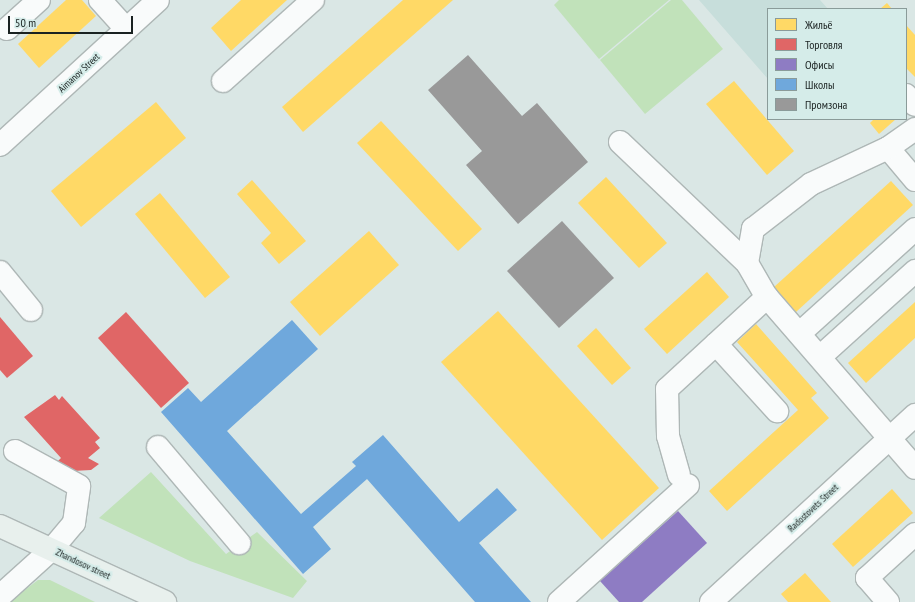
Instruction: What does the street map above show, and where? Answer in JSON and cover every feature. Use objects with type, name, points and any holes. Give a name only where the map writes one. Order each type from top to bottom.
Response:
[{"type":"main road","name":"Zhandosov street","points":[[0,526],[166,602]]},
{"type":"street","points":[[7,30],[39,0]]},
{"type":"street","points":[[100,0],[126,29]]},
{"type":"street","name":"Aimanov Street","points":[[0,145],[158,0]]},
{"type":"street","points":[[224,81],[313,0]]},
{"type":"street","points":[[907,96],[915,105]]},
{"type":"street","points":[[747,263],[753,228],[810,184],[888,148],[915,129]]},
{"type":"street","points":[[620,142],[747,263],[767,297],[821,356],[915,468]]},
{"type":"street","points":[[888,148],[915,180]]},
{"type":"street","points":[[800,333],[915,229]]},
{"type":"street","points":[[0,272],[32,310]]},
{"type":"street","points":[[821,356],[915,272]]},
{"type":"street","points":[[559,602],[683,480],[668,436],[667,389],[767,297]]},
{"type":"street","points":[[716,344],[777,410]]},
{"type":"street","name":"Radostovets Street","points":[[711,602],[915,415]]},
{"type":"street","points":[[158,447],[239,543]]},
{"type":"street","points":[[0,596],[52,549],[74,523],[79,486],[15,451]]},
{"type":"street","points":[[888,602],[867,578],[915,534]]},
{"type":"shaded area","points":[[699,0],[820,0],[827,8],[767,8],[767,78]]},
{"type":"green space","points":[[559,0],[669,0],[599,59],[554,5]]},
{"type":"green space","points":[[671,0],[682,0],[723,49],[645,114],[600,60]]},
{"type":"green space","points":[[151,472],[226,554],[257,532],[307,581],[293,598],[190,561],[99,518]]},
{"type":"green space","points":[[38,580],[50,580],[95,602],[9,602]]},
{"type":"building: Жильё","points":[[66,0],[82,0],[96,16],[39,68],[18,44]]},
{"type":"building: Жильё","points":[[241,0],[287,0],[231,51],[211,28]]},
{"type":"building: Жильё","points":[[403,0],[453,0],[303,132],[282,107]]},
{"type":"building: Жильё","points":[[887,3],[891,8],[881,8]]},
{"type":"building: Жильё","points":[[907,26],[915,35],[915,77],[907,69]]},
{"type":"building: Жильё","points":[[734,81],[794,151],[767,175],[706,104]]},
{"type":"building: Жильё","points":[[156,102],[186,138],[81,227],[51,191]]},
{"type":"building: Жильё","points":[[873,120],[895,120],[879,134],[870,123]]},
{"type":"building: Жильё","points":[[381,121],[482,229],[458,251],[357,143]]},
{"type":"building: Жильё","points":[[606,177],[667,243],[639,268],[578,203]]},
{"type":"building: Жильё","points":[[252,180],[306,241],[279,264],[261,243],[271,233],[237,194]]},
{"type":"building: Жильё","points":[[891,181],[913,205],[796,312],[774,287]]},
{"type":"building: Жильё","points":[[160,193],[230,277],[205,298],[135,214]]},
{"type":"building: Жильё","points":[[369,231],[399,265],[320,336],[290,302]]},
{"type":"building: Жильё","points":[[707,272],[729,297],[667,354],[644,329]]},
{"type":"building: Жильё","points":[[915,302],[915,338],[866,383],[848,363]]},
{"type":"building: Жильё","points":[[498,311],[659,488],[602,540],[441,362]]},
{"type":"building: Жильё","points":[[756,324],[817,393],[811,398],[829,418],[727,511],[709,491],[798,410],[737,342]]},
{"type":"building: Жильё","points":[[596,328],[631,368],[612,385],[577,346]]},
{"type":"building: Жильё","points":[[892,489],[913,513],[853,567],[832,544]]},
{"type":"building: Жильё","points":[[805,573],[831,602],[788,602],[781,594]]},
{"type":"building: Торговля","points":[[126,312],[189,383],[161,408],[98,338]]},
{"type":"building: Торговля","points":[[0,317],[33,356],[7,378],[0,370]]},
{"type":"building: Торговля","points":[[55,395],[59,400],[62,396],[100,438],[95,442],[100,448],[88,458],[99,464],[91,470],[73,471],[57,462],[61,458],[24,417]]},
{"type":"building: Офисы","points":[[678,511],[707,543],[642,602],[619,602],[600,581]]},
{"type":"building: Школы","points":[[292,320],[318,349],[227,431],[301,514],[356,466],[352,462],[383,435],[459,522],[497,488],[517,510],[479,543],[531,602],[475,602],[367,479],[313,527],[331,549],[303,574],[161,412],[188,388],[201,402]]},
{"type":"building: Промзона","points":[[468,55],[522,116],[537,103],[588,162],[518,224],[466,165],[482,151],[428,90]]},
{"type":"building: Промзона","points":[[562,221],[614,278],[559,328],[507,271]]}]
